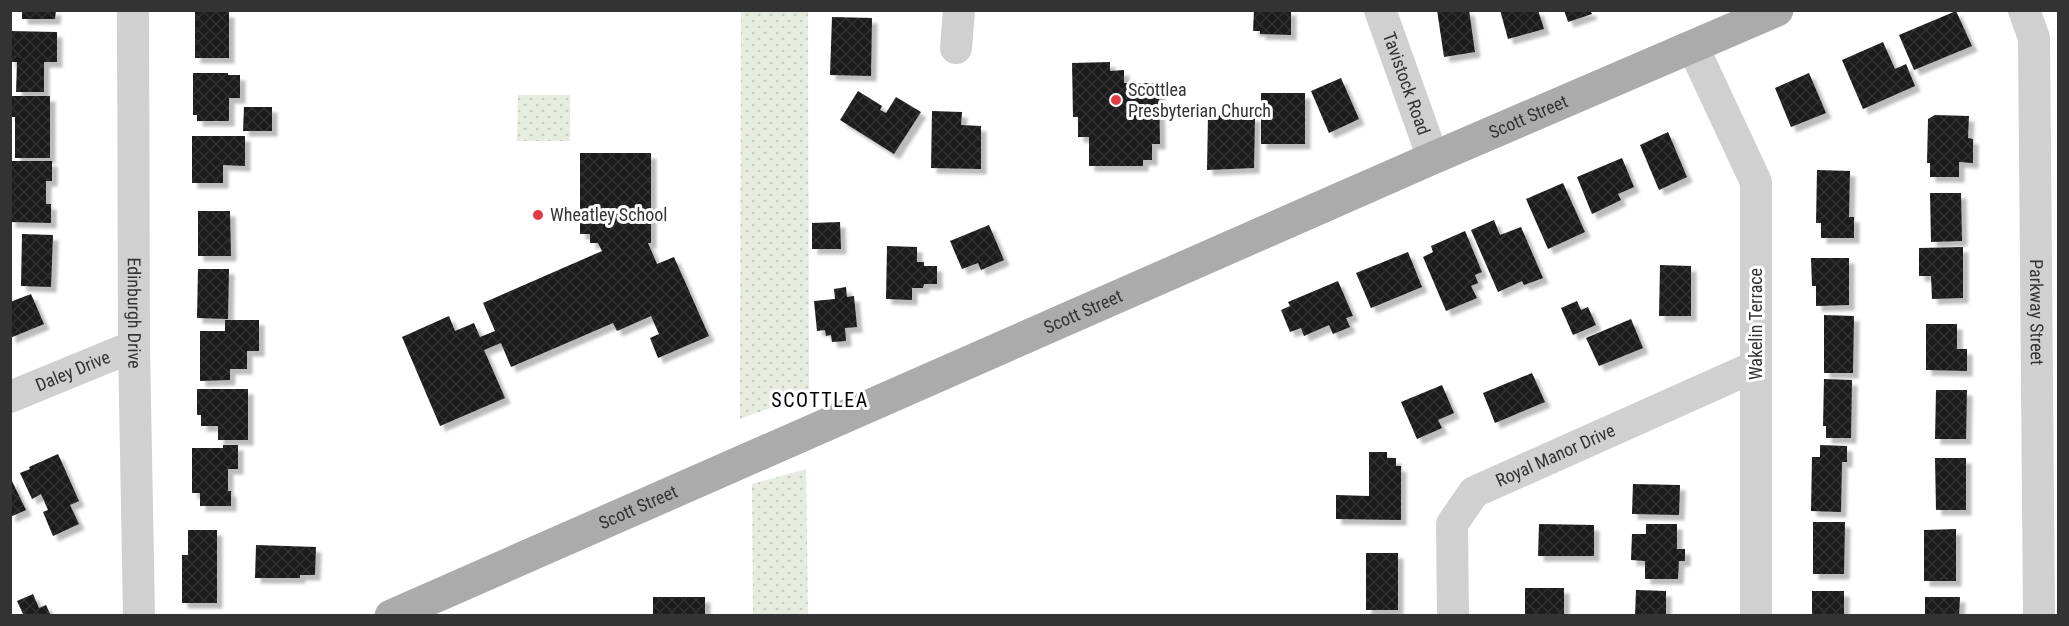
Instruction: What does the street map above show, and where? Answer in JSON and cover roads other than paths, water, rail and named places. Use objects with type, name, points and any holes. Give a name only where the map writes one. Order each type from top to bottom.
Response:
[{"type":"main road","name":"Scott Street","points":[[391,615],[1433,158],[1777,10]]},
{"type":"street","name":"Edinburgh Drive","points":[[133,10],[134,346],[139,615]]},
{"type":"street","points":[[956,48],[959,10]]},
{"type":"street","name":"Tavistock Road","points":[[1380,10],[1433,158]]},
{"type":"street","name":"Parkway Street","points":[[2024,10],[2034,38],[2039,615]]},
{"type":"street","name":"Wakelin Terrace","points":[[1694,47],[1756,182],[1756,615]]},
{"type":"street","name":"Daley Drive","points":[[10,397],[134,346]]},
{"type":"street","name":"Royal Manor Drive","points":[[1453,615],[1452,524],[1474,492],[1756,366]]},
{"type":"place","name":"Scottlea Presbyterian Church","points":[[1116,100]]},
{"type":"place","name":"Wheatley School","points":[[538,215]]},
{"type":"district","name":"SCOTTLEA","points":[[820,400]]}]
